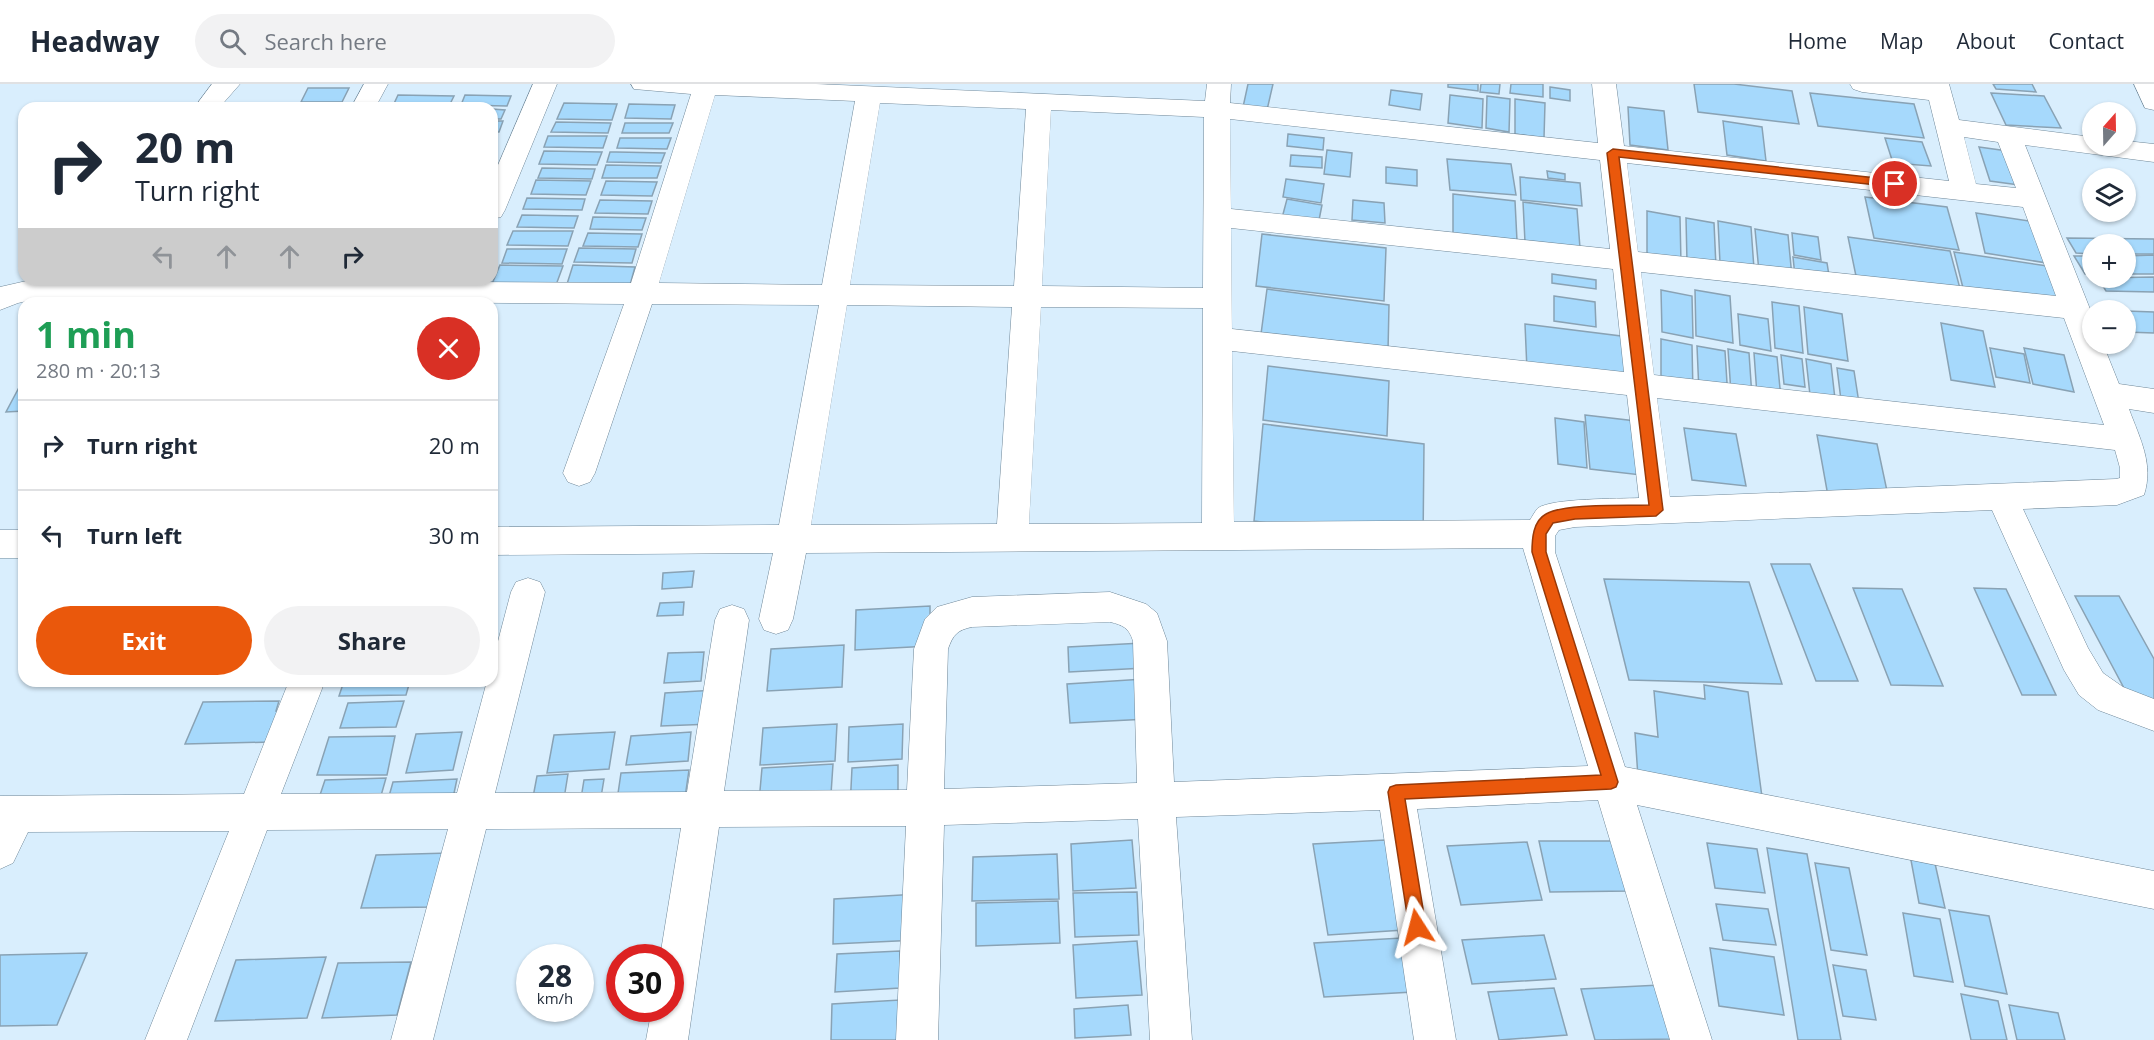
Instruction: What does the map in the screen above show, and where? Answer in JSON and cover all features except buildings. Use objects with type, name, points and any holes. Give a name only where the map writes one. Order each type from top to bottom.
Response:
[{"type":"street","points":[[211,102],[228,84]]},
{"type":"street","points":[[366,102],[376,84]]},
{"type":"street","points":[[498,196],[545,84]]},
{"type":"street","points":[[643,84],[1039,102],[1218,97],[1613,153],[2033,199]]},
{"type":"street","points":[[1604,84],[1656,510]]},
{"type":"street","points":[[1862,84],[1938,88],[1965,191]]},
{"type":"street","points":[[2146,84],[2154,102]]},
{"type":"street","points":[[579,473],[642,293],[705,87]]},
{"type":"street","points":[[776,619],[793,538],[869,94]]},
{"type":"street","points":[[1218,97],[1218,536]]},
{"type":"street","points":[[1012,537],[1039,102]]},
{"type":"street","points":[[1948,127],[2082,144]]},
{"type":"street","points":[[1691,1040],[1539,552],[1539,534],[1549,518],[1575,514],[2117,492],[2133,486],[2138,474],[2134,458],[2125,440],[2008,134]]},
{"type":"street","points":[[2136,151],[2154,153]]},
{"type":"street","points":[[1217,217],[2076,309]]},
{"type":"street","points":[[0,300],[11,294],[71,285]]},
{"type":"street","points":[[106,285],[264,291],[1217,298]]},
{"type":"street","points":[[1217,338],[2125,440]]},
{"type":"street","points":[[2109,394],[2154,401]]},
{"type":"street","points":[[2002,497],[2076,659],[2091,684],[2111,699],[2154,715]]},
{"type":"street","points":[[498,540],[1539,534]]},
{"type":"street","points":[[0,544],[18,544]]},
{"type":"street","points":[[412,1040],[528,592]]},
{"type":"street","points":[[917,1040],[931,649],[937,630],[949,617],[972,612],[1110,607],[1134,614],[1144,624],[1150,641],[1156,800],[1172,1040]]},
{"type":"street","points":[[667,1040],[732,620]]},
{"type":"street","points":[[166,1040],[305,687]]},
{"type":"street","points":[[0,850],[8,814],[926,808],[1396,792],[1611,782],[2154,890]]},
{"type":"street","points":[[1396,792],[1435,1040]]},
{"type":"route","points":[[1417,927],[1396,792],[1611,782],[1539,552],[1539,534],[1549,518],[1575,514],[1656,510],[1613,153],[1895,184]]}]
